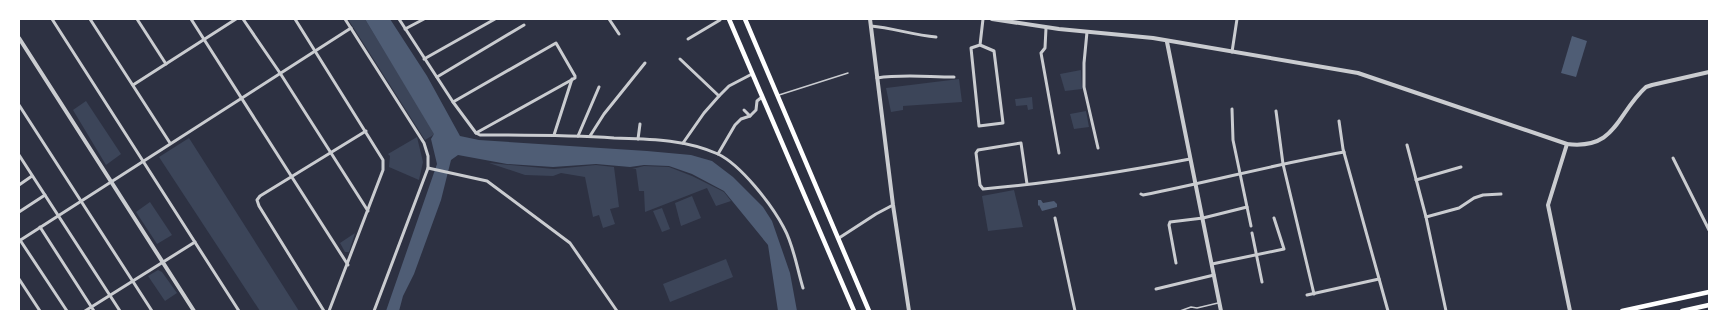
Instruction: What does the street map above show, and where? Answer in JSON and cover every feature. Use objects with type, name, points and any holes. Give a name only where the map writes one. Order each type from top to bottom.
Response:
[{"type":"main road","points":[[729,19],[854,311]]},
{"type":"main road","points":[[745,19],[869,311]]},
{"type":"main road","points":[[1622,311],[1709,292]]},
{"type":"main road","points":[[1682,311],[1709,306]]},
{"type":"street","points":[[52,19],[239,311]]},
{"type":"street","points":[[90,19],[170,143]]},
{"type":"street","points":[[137,19],[166,64]]},
{"type":"street","points":[[191,19],[348,265]]},
{"type":"street","points":[[133,85],[236,19]]},
{"type":"street","points":[[243,19],[280,73],[368,211]]},
{"type":"street","points":[[295,19],[382,155],[384,165],[348,265],[329,311]]},
{"type":"street","points":[[345,19],[424,143],[429,159],[428,168],[374,311]]},
{"type":"street","points":[[398,19],[453,102],[476,133],[480,135],[554,135],[638,139],[683,143],[718,154],[733,165],[759,191],[780,220],[787,236],[803,288]]},
{"type":"street","points":[[405,29],[424,19]]},
{"type":"street","points":[[424,59],[495,19]]},
{"type":"street","points":[[609,19],[619,34]]},
{"type":"street","points":[[870,19],[893,205],[909,311]]},
{"type":"street","points":[[980,45],[983,19]]},
{"type":"street","points":[[992,19],[1046,28],[1153,38],[1167,42],[1358,73],[1567,144],[1588,145],[1602,140],[1646,87],[1709,72]]},
{"type":"street","points":[[1232,52],[1237,19]]},
{"type":"street","points":[[688,40],[720,20]]},
{"type":"street","points":[[437,77],[524,25]]},
{"type":"street","points":[[871,26],[890,27],[918,36],[936,37]]},
{"type":"street","points":[[67,311],[20,240],[351,28]]},
{"type":"street","points":[[1046,28],[1045,48],[1041,53],[1059,153]]},
{"type":"street","points":[[1087,32],[1084,63],[1084,86],[1098,148]]},
{"type":"street","points":[[19,38],[194,311]]},
{"type":"street","points":[[1167,42],[1190,159],[1197,185],[1221,311]]},
{"type":"street","points":[[453,102],[556,43],[575,76],[572,79],[554,135]]},
{"type":"street","points":[[980,45],[994,51],[1003,123],[979,126],[971,48],[980,45]]},
{"type":"street","points":[[680,59],[719,96]]},
{"type":"street","points":[[590,136],[604,114],[645,63]]},
{"type":"street","points":[[683,143],[704,113],[729,86],[752,74]]},
{"type":"street","points":[[877,78],[892,75],[954,77]]},
{"type":"street","points":[[476,133],[572,79]]},
{"type":"street","points":[[578,136],[599,87]]},
{"type":"street","points":[[718,154],[734,124],[740,119],[750,116],[756,109],[757,101],[762,97]]},
{"type":"street","points":[[19,105],[152,311]]},
{"type":"street","points":[[1232,109],[1233,140],[1251,226]]},
{"type":"street","points":[[744,110],[750,116]]},
{"type":"street","points":[[1276,112],[1283,164],[1314,294]]},
{"type":"street","points":[[1339,121],[1344,152],[1388,311]]},
{"type":"street","points":[[638,139],[640,124]]},
{"type":"street","points":[[324,311],[259,206],[257,200],[260,196],[366,131]]},
{"type":"street","points":[[1027,184],[1021,143],[978,150],[976,157],[981,188],[1027,184],[1135,169],[1190,159]]},
{"type":"street","points":[[1567,144],[1548,205],[1570,311]]},
{"type":"street","points":[[1407,145],[1426,217],[1446,311]]},
{"type":"street","points":[[1141,194],[1143,195],[1197,185],[1241,173],[1344,152]]},
{"type":"street","points":[[19,155],[120,311]]},
{"type":"street","points":[[1673,158],[1709,230]]},
{"type":"street","points":[[1416,180],[1461,167]]},
{"type":"street","points":[[428,168],[489,182],[570,243],[617,311]]},
{"type":"street","points":[[19,185],[32,176]]},
{"type":"street","points":[[1426,217],[1459,208],[1479,196],[1501,194]]},
{"type":"street","points":[[19,212],[44,195]]},
{"type":"street","points":[[838,238],[893,205]]},
{"type":"street","points":[[1176,263],[1169,223],[1203,218],[1247,207]]},
{"type":"street","points":[[1056,218],[1075,311]]},
{"type":"street","points":[[1212,264],[1284,249],[1274,218]]},
{"type":"street","points":[[40,227],[94,311]]},
{"type":"street","points":[[1252,233],[1262,282]]},
{"type":"street","points":[[85,311],[195,242]]},
{"type":"street","points":[[1156,289],[1214,275]]},
{"type":"street","points":[[19,279],[40,311]]},
{"type":"street","points":[[1307,295],[1379,279]]},
{"type":"lane","points":[[777,95],[848,73]]},
{"type":"lane","points":[[1180,311],[1191,307],[1197,308],[1220,302]]},
{"type":"shaded area","points":[[348,19],[365,19],[435,134],[425,140]]},
{"type":"shaded area","points":[[365,19],[390,19],[427,76],[460,136],[479,140],[691,155],[712,161],[733,177],[763,207],[772,221],[790,273],[797,311],[778,311],[768,245],[724,191],[692,174],[669,166],[644,165],[630,167],[596,164],[553,167],[507,164],[458,155],[451,160],[441,200],[414,274],[403,296],[399,311],[386,311],[437,164],[431,139],[434,134]]},
{"type":"shaded area","points":[[1572,36],[1587,41],[1576,77],[1561,73]]},
{"type":"shaded area","points":[[1081,70],[1082,89],[1065,91],[1060,74]]},
{"type":"shaded area","points":[[959,79],[962,102],[903,106],[903,110],[891,112],[886,88]]},
{"type":"shaded area","points":[[1032,97],[1033,109],[1028,110],[1027,105],[1016,106],[1015,99]]},
{"type":"shaded area","points":[[86,101],[121,154],[106,165],[73,110]]},
{"type":"shaded area","points":[[1086,111],[1089,127],[1074,129],[1070,114]]},
{"type":"shaded area","points":[[417,137],[423,162],[419,180],[389,167],[390,156],[388,154]]},
{"type":"shaded area","points":[[189,138],[299,311],[260,311],[159,157]]},
{"type":"shaded area","points":[[489,163],[554,169],[596,165],[614,167],[619,207],[610,209],[615,224],[603,228],[599,215],[593,217],[585,177],[561,173],[553,176],[525,175]]},
{"type":"shaded area","points":[[644,166],[669,167],[692,176],[724,192],[731,201],[716,206],[707,188],[645,212],[644,191],[639,191],[636,169],[632,169]]},
{"type":"shaded area","points":[[1014,190],[1023,227],[988,231],[982,196]]},
{"type":"shaded area","points":[[692,196],[701,218],[681,226],[675,203]]},
{"type":"shaded area","points":[[1038,200],[1041,200],[1043,203],[1054,201],[1057,204],[1057,207],[1042,211],[1039,205],[1038,206]]},
{"type":"shaded area","points":[[150,202],[172,235],[157,244],[136,212]]},
{"type":"shaded area","points":[[662,208],[670,229],[662,232],[653,211]]},
{"type":"shaded area","points":[[355,233],[349,252],[345,252],[340,243]]},
{"type":"shaded area","points":[[726,259],[733,277],[670,302],[663,284]]},
{"type":"shaded area","points":[[158,270],[162,272],[177,293],[165,301],[148,276]]}]
